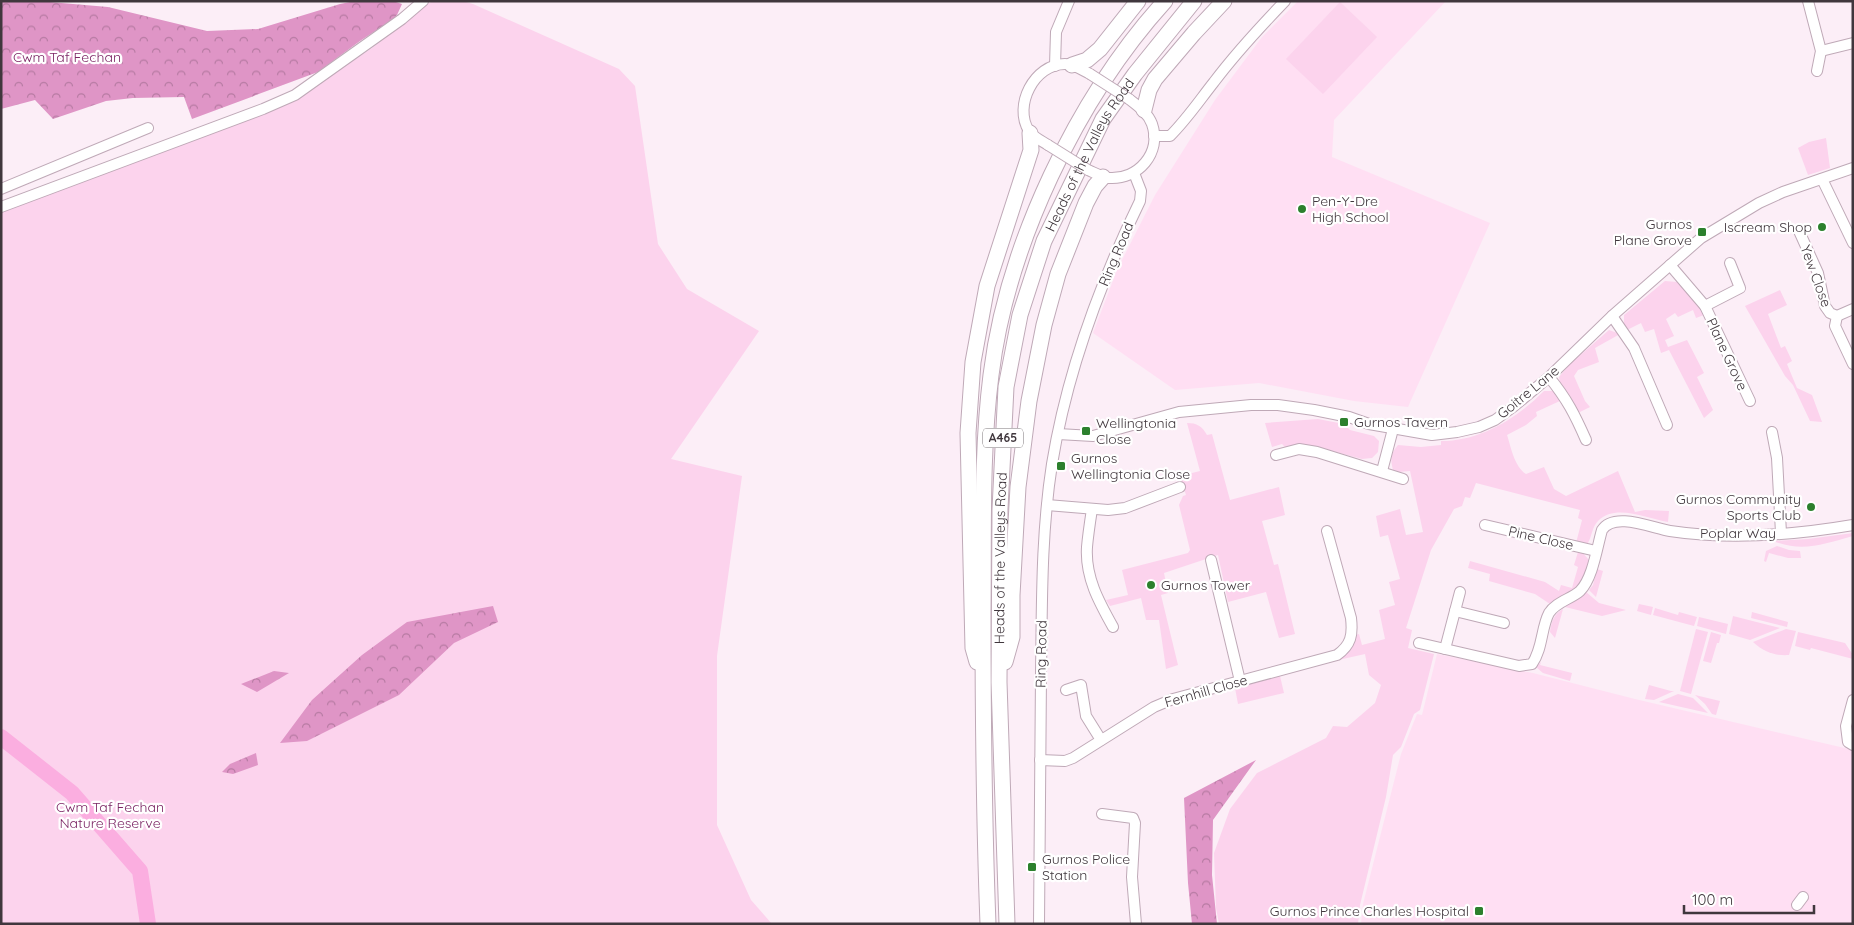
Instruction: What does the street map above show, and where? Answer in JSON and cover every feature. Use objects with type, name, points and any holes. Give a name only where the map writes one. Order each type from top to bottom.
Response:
[{"type":"highway","points":[[1072,65],[1086,60],[1100,49],[1138,1]]},
{"type":"highway","name":"Heads of the Valleys Road","points":[[988,924],[983,682],[983,500],[991,375],[1003,308],[1021,248],[1053,172],[1086,111],[1120,57],[1165,1]]},
{"type":"highway","name":"Heads of the Valleys Road","points":[[1006,924],[999,564],[1006,386],[1020,316],[1044,241],[1104,119],[1136,74],[1194,1]]},
{"type":"highway","points":[[1144,110],[1149,90],[1155,79],[1224,1]]},
{"type":"highway","points":[[983,682],[973,648],[968,432],[973,362],[986,286],[1031,150],[1030,133]]},
{"type":"highway","points":[[1000,682],[1012,637],[1012,595],[1018,487],[1029,401],[1044,325],[1058,274],[1095,186],[1103,177]]},
{"type":"street","points":[[1,207],[296,95],[402,19],[423,1]]},
{"type":"street","points":[[1054,66],[1056,32],[1069,1]]},
{"type":"street","points":[[1154,136],[1170,136],[1187,119],[1232,60],[1285,1]]},
{"type":"street","points":[[1808,1],[1821,51],[1816,71]]},
{"type":"street","points":[[1821,51],[1853,43]]},
{"type":"street","points":[[1072,65],[1090,74],[1144,110],[1152,124],[1154,136],[1150,156],[1142,167],[1124,177],[1103,177],[1088,170],[1030,133],[1024,120],[1025,99],[1031,85],[1042,73],[1054,66],[1072,65]]},
{"type":"street","points":[[1,189],[148,128]]},
{"type":"street","name":"Goitre Lane","points":[[1058,434],[1093,436],[1179,412],[1251,405],[1278,405],[1314,410],[1392,429],[1432,435],[1479,427],[1495,420],[1549,377],[1612,316],[1701,238],[1783,192],[1853,168]]},
{"type":"street","points":[[48,170],[55,187]]},
{"type":"street","name":"Ring Road","points":[[1039,924],[1043,548],[1047,505],[1058,434],[1075,363],[1103,282],[1140,201],[1140,191],[1134,173]]},
{"type":"street","points":[[1822,179],[1853,243]]},
{"type":"street","name":"Yew Close","points":[[1799,231],[1818,273],[1825,306],[1830,313],[1837,316],[1853,309]]},
{"type":"street","name":"Plane Grove","points":[[1705,306],[1740,288],[1730,263]]},
{"type":"street","name":"Plane Grove","points":[[1670,265],[1705,306],[1750,402]]},
{"type":"street","points":[[1612,316],[1634,348],[1667,425]]},
{"type":"street","name":"Yew Close","points":[[1837,316],[1835,326],[1853,364]]},
{"type":"street","points":[[1549,377],[1569,403],[1586,440]]},
{"type":"street","points":[[1382,471],[1392,429]]},
{"type":"street","points":[[1772,432],[1777,458],[1781,533]]},
{"type":"street","points":[[1276,455],[1299,450],[1317,452],[1403,479]]},
{"type":"street","points":[[1047,505],[1108,510],[1125,508],[1180,487]]},
{"type":"street","points":[[1092,509],[1087,548],[1088,566],[1097,600],[1113,627]]},
{"type":"street","name":"Poplar Way","points":[[1419,643],[1519,666],[1532,664],[1543,638],[1549,614],[1556,606],[1578,592],[1586,583],[1602,530],[1605,525],[1617,520],[1672,531],[1751,535],[1853,525]]},
{"type":"street","name":"Pine Close","points":[[1485,526],[1596,551]]},
{"type":"street","name":"Fernhill Close","points":[[1040,760],[1065,761],[1073,758],[1154,707],[1173,698],[1337,656],[1346,649],[1353,631],[1351,618],[1327,531]]},
{"type":"street","points":[[1211,560],[1240,681]]},
{"type":"street","points":[[1445,649],[1460,592]]},
{"type":"street","points":[[1455,610],[1504,622]]},
{"type":"street","points":[[1066,690],[1081,685],[1086,716],[1100,740]]},
{"type":"street","points":[[1851,744],[1846,726],[1853,700]]},
{"type":"street","points":[[1102,814],[1127,816],[1133,818],[1135,824],[1132,878],[1136,924]]},
{"type":"shaded area","name":"Pen-Y-Dre High School","points":[[1298,1],[1446,1],[1334,120],[1332,157],[1490,223],[1408,407],[1354,401],[1259,383],[1175,390],[1093,333],[1117,270],[1155,195],[1215,100],[1262,37]]},
{"type":"shaded area","points":[[1437,654],[1533,673],[1853,750],[1853,924],[1361,924],[1363,904],[1401,754],[1417,714],[1422,715]]},
{"type":"green space","name":"Cwm Taf Fechan","points":[[1,1],[38,1],[108,7],[207,31],[258,29],[355,1],[393,1],[402,4],[397,15],[392,20],[318,72],[192,119],[184,97],[133,98],[106,101],[53,119],[35,100],[1,109]]},
{"type":"green space","name":"Cwm Taf Fechan Nature Reserve","points":[[434,1],[463,1],[473,4],[619,69],[635,86],[658,244],[687,289],[759,331],[671,459],[742,476],[717,656],[717,825],[751,900],[772,924],[1,924],[1,211],[294,100],[372,48]]},
{"type":"green space","points":[[1340,2],[1377,37],[1323,94],[1286,59]]},
{"type":"green space","points":[[1826,138],[1830,168],[1808,175],[1798,148],[1809,142]]},
{"type":"green space","points":[[1665,281],[1677,282],[1702,309],[1704,315],[1696,318],[1693,310],[1678,317],[1675,313],[1666,319],[1674,336],[1665,340],[1668,347],[1687,340],[1704,373],[1697,377],[1713,410],[1704,418],[1669,350],[1661,353],[1654,329],[1645,332],[1641,323],[1627,330],[1624,326],[1624,315]]},
{"type":"green space","points":[[1780,290],[1787,305],[1768,314],[1781,348],[1785,346],[1792,361],[1787,364],[1797,388],[1812,395],[1822,422],[1810,421],[1793,385],[1785,376],[1745,306]]},
{"type":"green space","points":[[1609,330],[1620,334],[1595,348],[1599,362],[1578,370],[1574,376],[1585,401],[1590,407],[1578,413],[1570,396],[1560,383],[1559,377],[1569,365]]},
{"type":"green space","points":[[1544,391],[1553,391],[1562,400],[1536,412],[1537,416],[1526,425],[1507,435],[1514,456],[1522,471],[1526,474],[1544,467],[1554,489],[1566,496],[1618,471],[1635,512],[1645,510],[1669,511],[1668,522],[1632,514],[1614,513],[1598,521],[1594,526],[1588,543],[1576,543],[1582,520],[1578,518],[1580,510],[1476,483],[1470,498],[1465,497],[1462,506],[1454,509],[1431,550],[1406,628],[1412,630],[1408,648],[1434,654],[1420,710],[1414,714],[1401,747],[1393,755],[1386,797],[1360,905],[1358,924],[1219,924],[1216,908],[1214,853],[1230,809],[1257,773],[1326,738],[1333,726],[1347,727],[1375,703],[1381,685],[1369,675],[1365,654],[1338,660],[1350,649],[1356,635],[1359,634],[1362,645],[1385,639],[1379,610],[1395,605],[1389,582],[1400,579],[1388,535],[1380,537],[1376,516],[1400,509],[1406,535],[1423,532],[1410,471],[1399,472],[1393,470],[1391,459],[1394,451],[1398,445],[1421,447],[1441,445],[1441,441],[1456,440],[1484,432],[1510,419]]},
{"type":"green space","points":[[1318,419],[1344,424],[1350,430],[1374,436],[1379,441],[1378,452],[1372,458],[1362,459],[1310,445],[1285,447],[1282,444],[1272,447],[1265,423]]},
{"type":"green space","points":[[1187,423],[1199,426],[1207,435],[1212,434],[1230,500],[1279,487],[1285,515],[1262,521],[1274,565],[1278,564],[1295,634],[1279,638],[1266,592],[1228,602],[1218,555],[1164,573],[1168,593],[1161,595],[1178,665],[1166,669],[1159,620],[1146,620],[1141,598],[1110,606],[1106,600],[1128,595],[1122,570],[1188,553],[1190,550],[1179,505],[1183,496],[1186,495],[1180,476],[1200,471]]},
{"type":"green space","points":[[1853,533],[1853,536],[1804,547],[1784,545],[1773,541],[1808,539]]},
{"type":"green space","points":[[1777,546],[1800,551],[1801,558],[1788,558],[1769,553],[1766,562],[1764,561],[1766,551]]},
{"type":"green space","points":[[1578,552],[1582,552],[1589,560],[1584,577],[1576,587],[1550,604],[1535,594],[1489,581],[1490,574],[1468,568],[1470,561],[1545,582],[1559,591],[1561,585],[1572,588],[1578,567],[1574,565]]},
{"type":"green space","points":[[1597,569],[1603,571],[1596,597],[1589,590],[1593,585]]},
{"type":"green space","points":[[1586,592],[1599,603],[1626,610],[1602,616],[1565,607]]},
{"type":"green space","points":[[1639,604],[1653,607],[1651,615],[1637,611]]},
{"type":"green space","points":[[493,606],[498,622],[454,643],[399,695],[307,741],[280,743],[312,700],[362,655],[407,622]]},
{"type":"green space","points":[[1655,608],[1678,615],[1679,612],[1697,617],[1694,626],[1653,615]]},
{"type":"green space","points":[[1563,609],[1555,638],[1550,632],[1551,625],[1555,616]]},
{"type":"green space","points":[[1752,612],[1788,622],[1787,627],[1751,618]]},
{"type":"green space","points":[[1733,616],[1780,628],[1750,640],[1729,634]]},
{"type":"green space","points":[[1699,617],[1728,624],[1726,634],[1697,626]]},
{"type":"green space","points":[[1696,629],[1708,632],[1691,694],[1680,691]]},
{"type":"green space","points":[[1786,629],[1796,631],[1789,655],[1770,653],[1753,642]]},
{"type":"green space","points":[[1711,632],[1721,635],[1711,663],[1703,661]]},
{"type":"green space","points":[[1798,632],[1845,643],[1853,655],[1853,659],[1811,648],[1810,650],[1795,646]]},
{"type":"green space","points":[[1541,662],[1540,665],[1572,673],[1570,681],[1543,673],[1536,667]]},
{"type":"green space","points":[[274,671],[289,673],[257,692],[241,684]]},
{"type":"green space","points":[[1280,676],[1284,693],[1238,704],[1235,688]]},
{"type":"green space","points":[[1649,685],[1674,691],[1654,700],[1645,699]]},
{"type":"green space","points":[[1678,694],[1693,698],[1708,713],[1659,702]]},
{"type":"green space","points":[[1695,695],[1720,701],[1716,715],[1712,714]]},
{"type":"green space","points":[[256,753],[258,765],[233,774],[222,772],[230,764]]},
{"type":"green space","points":[[1256,760],[1213,820],[1212,875],[1217,924],[1192,924],[1184,798]]},
{"type":"waterway","points":[[1,737],[72,793],[140,871],[148,924]]},
{"type":"place","name":"Pen-Y-Dre High School","points":[[1302,209]]},
{"type":"place","name":"Iscream Shop","points":[[1822,227]]},
{"type":"place","name":"Gurnos Plane Grove","points":[[1702,232]]},
{"type":"place","name":"Gurnos Tavern","points":[[1344,422]]},
{"type":"place","name":"Wellingtonia Close","points":[[1086,431]]},
{"type":"place","name":"Gurnos Wellingtonia Close","points":[[1061,466]]},
{"type":"place","name":"Gurnos Community Sports Club","points":[[1811,507]]},
{"type":"place","name":"Gurnos Tower","points":[[1151,585]]},
{"type":"place","name":"Gurnos Police Station","points":[[1032,867]]},
{"type":"place","name":"Gurnos Prince Charles Hospital","points":[[1479,911]]}]
